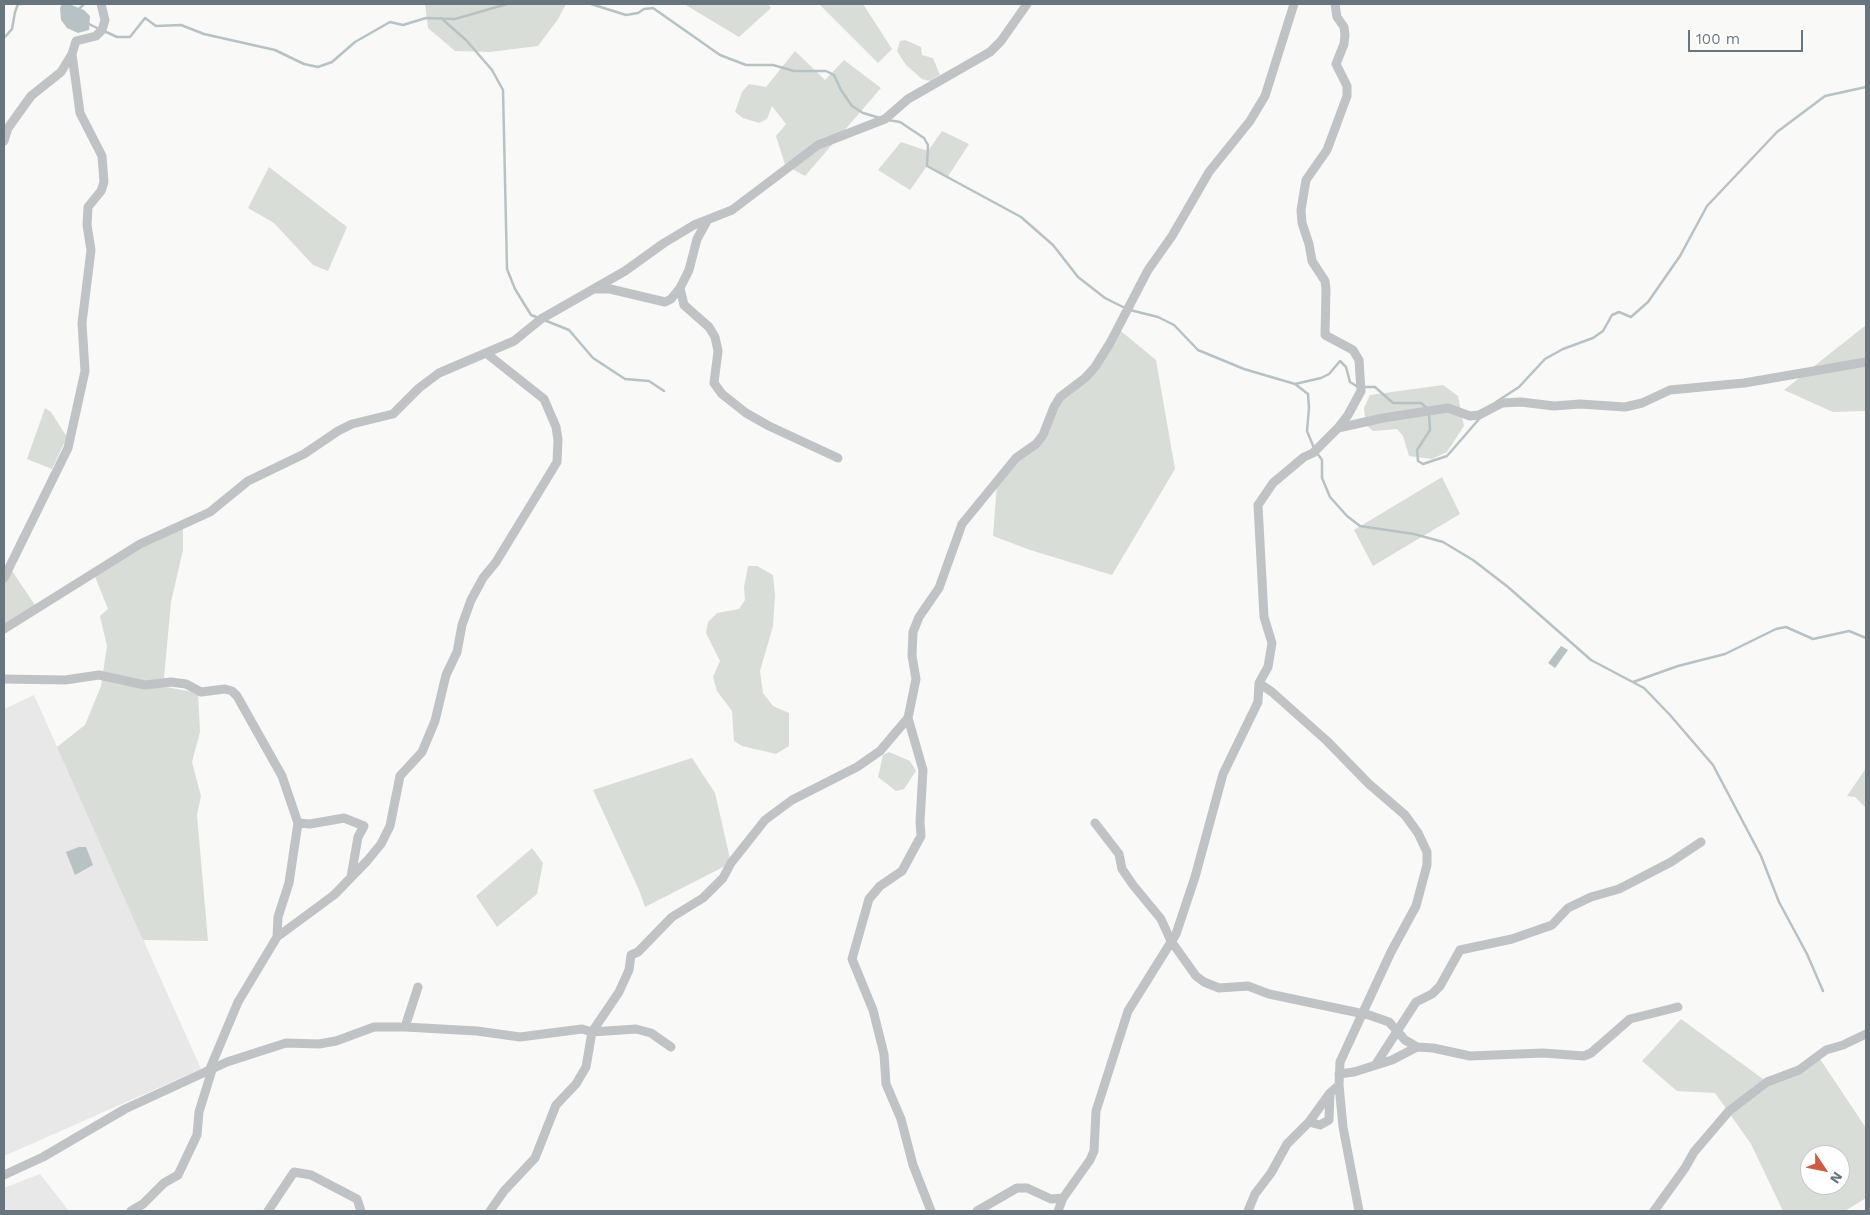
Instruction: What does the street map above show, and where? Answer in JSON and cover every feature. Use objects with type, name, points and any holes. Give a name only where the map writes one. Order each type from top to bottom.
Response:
[{"type":"street","points":[[4,142],[8,128],[31,96],[61,72],[72,54],[76,41],[96,36],[102,30],[105,20],[101,4]]},
{"type":"street","points":[[4,629],[140,544],[210,512],[248,481],[304,454],[338,430],[352,424],[393,414],[418,388],[439,372],[514,341],[541,319],[590,289],[603,285],[664,243],[694,225],[738,206],[818,145],[885,119],[908,99],[990,52],[1001,41],[1027,4]]},
{"type":"street","points":[[931,1211],[913,1165],[901,1119],[886,1084],[884,1054],[873,1010],[852,959],[869,900],[880,886],[902,870],[921,836],[923,770],[908,718],[916,679],[912,656],[913,632],[919,618],[939,588],[957,532],[1016,458],[1036,444],[1043,435],[1060,397],[1085,378],[1106,350],[1148,270],[1172,236],[1209,172],[1232,146],[1265,96],[1294,4]]},
{"type":"street","points":[[1058,1211],[1063,1198],[1090,1160],[1094,1151],[1096,1111],[1128,1011],[1171,941],[1196,877],[1223,774],[1258,702],[1259,683],[1268,667],[1272,643],[1264,617],[1258,505],[1273,483],[1304,457],[1313,453],[1338,428],[1354,406],[1361,391],[1360,360],[1353,350],[1325,335],[1326,290],[1324,281],[1312,261],[1312,253],[1302,224],[1301,210],[1306,180],[1327,150],[1347,96],[1347,86],[1336,64],[1344,44],[1344,27],[1337,17],[1334,4]]},
{"type":"street","points":[[4,578],[68,448],[85,371],[82,323],[91,250],[87,225],[88,207],[101,191],[104,182],[102,156],[80,113],[72,54]]},
{"type":"street","points":[[590,289],[610,289],[665,302],[671,299],[680,288],[689,270],[697,239],[707,221]]},
{"type":"street","points":[[680,288],[684,305],[708,327],[715,337],[718,351],[714,383],[722,394],[746,413],[769,426],[838,458]]},
{"type":"street","points":[[130,1211],[143,1204],[164,1183],[178,1175],[197,1135],[199,1112],[210,1070],[238,1002],[277,937],[334,895],[381,844],[390,826],[400,776],[422,752],[435,721],[446,675],[457,652],[462,625],[471,600],[557,462],[558,440],[556,427],[544,400],[486,353]]},
{"type":"street","points":[[1338,428],[1383,418],[1448,408],[1470,416],[1479,415],[1502,403],[1521,402],[1554,406],[1580,404],[1625,406],[1642,403],[1670,390],[1744,383],[1866,362]]},
{"type":"street","points":[[4,679],[76,680],[99,675],[145,686],[171,682],[186,684],[201,692],[225,689],[232,691],[237,696],[282,776],[298,823],[290,883],[278,918],[277,937]]},
{"type":"street","points":[[1259,683],[1272,692],[1327,741],[1369,784],[1405,815],[1418,833],[1427,852],[1426,865],[1416,906],[1361,1014],[1341,1059],[1339,1085],[1343,1127],[1360,1211]]},
{"type":"street","points":[[490,1211],[504,1191],[535,1158],[556,1105],[576,1084],[586,1067],[592,1032],[619,992],[629,970],[631,955],[638,952],[672,917],[703,898],[723,878],[731,863],[765,820],[792,800],[857,767],[880,751],[908,718]]},
{"type":"street","points":[[298,823],[310,824],[344,818],[364,826],[358,838],[350,878]]},
{"type":"street","points":[[1095,823],[1119,854],[1122,869],[1132,885],[1161,919],[1171,941],[1196,976],[1208,984],[1219,988],[1248,986],[1269,994],[1361,1014],[1389,1022],[1405,1040],[1417,1047],[1433,1048],[1470,1056],[1543,1053],[1584,1056],[1591,1053],[1630,1019],[1678,1008]]},
{"type":"street","points":[[1376,1064],[1416,1002],[1432,994],[1440,986],[1460,950],[1512,939],[1552,925],[1568,908],[1591,897],[1618,889],[1671,862],[1701,842]]},
{"type":"street","points":[[405,1027],[418,987]]},
{"type":"street","points":[[4,1175],[44,1157],[125,1110],[227,1062],[286,1043],[319,1044],[336,1041],[374,1027],[477,1031],[520,1036],[582,1029],[592,1032],[636,1029],[650,1033],[670,1047]]},
{"type":"street","points":[[1654,1211],[1686,1168],[1694,1152],[1734,1107],[1767,1082],[1799,1070],[1826,1050],[1843,1045],[1866,1034]]},
{"type":"street","points":[[1339,1074],[1354,1072],[1396,1059],[1417,1047]]},
{"type":"street","points":[[1248,1211],[1255,1194],[1271,1173],[1287,1144],[1309,1122],[1330,1093],[1339,1085]]},
{"type":"street","points":[[1309,1122],[1320,1125],[1329,1120],[1330,1093]]},
{"type":"street","points":[[268,1211],[294,1172],[311,1175],[357,1199],[361,1211]]},
{"type":"street","points":[[977,1211],[1017,1188],[1027,1188],[1051,1199],[1063,1198]]},
{"type":"shaded area","points":[[62,4],[69,4],[84,10],[90,16],[89,30],[78,33],[67,28],[61,20],[60,8]]},
{"type":"shaded area","points":[[425,4],[566,4],[558,19],[538,46],[490,52],[455,51],[428,28]]},
{"type":"shaded area","points":[[684,4],[768,4],[771,8],[739,37]]},
{"type":"shaded area","points":[[819,4],[863,4],[892,49],[878,63]]},
{"type":"shaded area","points":[[905,40],[921,47],[922,55],[933,58],[940,75],[930,81],[922,79],[906,65],[897,51],[900,41]]},
{"type":"shaded area","points":[[795,51],[825,80],[844,60],[881,88],[805,176],[785,165],[776,136],[786,124],[772,106],[767,119],[759,123],[743,118],[735,112],[742,92],[749,84],[766,87]]},
{"type":"shaded area","points":[[942,131],[969,144],[947,178],[927,166],[910,190],[878,170],[901,142],[928,151]]},
{"type":"shaded area","points":[[269,167],[347,227],[328,271],[313,265],[274,223],[248,208]]},
{"type":"shaded area","points":[[1866,325],[1866,411],[1833,412],[1784,390]]},
{"type":"shaded area","points":[[1116,327],[1156,360],[1175,469],[1112,575],[1030,550],[993,536],[997,483],[1017,458],[1041,441],[1057,401],[1086,379]]},
{"type":"shaded area","points":[[1443,385],[1458,396],[1464,426],[1447,452],[1432,459],[1409,456],[1403,436],[1397,429],[1373,431],[1366,425],[1364,408],[1370,395]]},
{"type":"shaded area","points":[[45,408],[51,412],[67,437],[52,469],[27,459]]},
{"type":"shaded area","points":[[1442,477],[1460,514],[1373,566],[1354,530]]},
{"type":"shaded area","points":[[183,523],[183,550],[171,602],[164,678],[166,687],[198,693],[200,732],[192,762],[201,796],[197,815],[208,941],[143,940],[57,747],[85,725],[101,686],[107,646],[100,616],[108,609],[94,574]]},
{"type":"shaded area","points":[[748,566],[757,566],[773,575],[775,596],[773,626],[760,671],[763,693],[773,706],[789,713],[789,746],[776,754],[742,746],[734,741],[732,711],[717,691],[713,677],[720,661],[706,633],[708,622],[717,613],[739,609],[745,600],[744,587]]},
{"type":"shaded area","points":[[10,568],[37,608],[4,628],[4,580]]},
{"type":"shaded area","points":[[1561,646],[1568,650],[1555,668],[1548,663]]},
{"type":"shaded area","points":[[34,695],[201,1069],[4,1156],[4,709]]},
{"type":"shaded area","points":[[889,752],[910,761],[916,771],[904,789],[896,791],[878,777],[883,755]]},
{"type":"shaded area","points":[[692,758],[715,793],[731,863],[645,907],[593,790]]},
{"type":"shaded area","points":[[1866,768],[1866,808],[1855,797],[1847,796]]},
{"type":"shaded area","points":[[79,847],[86,847],[93,865],[75,875],[66,852]]},
{"type":"shaded area","points":[[532,848],[543,863],[537,894],[497,927],[476,896]]},
{"type":"shaded area","points":[[1681,1019],[1767,1082],[1818,1056],[1866,1128],[1866,1198],[1845,1211],[1783,1211],[1751,1144],[1715,1093],[1677,1091],[1642,1061]]},
{"type":"shaded area","points":[[40,1174],[69,1211],[4,1211],[4,1188]]},
{"type":"waterway","points":[[4,38],[12,29],[18,4],[22,4]]},
{"type":"waterway","points":[[78,10],[84,4]]},
{"type":"waterway","points":[[104,31],[117,37],[130,37],[145,18],[156,26],[181,25],[204,34],[275,50],[304,64],[318,67],[332,62],[355,42],[390,22],[403,25],[426,18],[455,19],[507,4]]},
{"type":"waterway","points":[[591,4],[626,15],[653,8],[720,55],[746,65],[773,65],[794,71],[826,71],[834,75],[852,106],[863,113],[880,118]]},
{"type":"waterway","points":[[441,18],[466,40],[492,70],[503,90],[507,269],[515,289],[531,315],[539,318]]},
{"type":"waterway","points":[[89,24],[99,29]]},
{"type":"waterway","points":[[1496,402],[1519,387],[1545,359],[1563,349],[1593,338],[1603,331],[1612,315],[1619,312],[1631,317],[1648,302],[1680,256],[1707,206],[1777,132],[1825,96],[1866,87]]},
{"type":"waterway","points":[[888,120],[900,122],[924,138],[928,145],[927,166],[1021,217],[1053,245],[1078,277],[1105,298],[1125,308]]},
{"type":"waterway","points":[[1130,310],[1158,317],[1174,325],[1198,350],[1244,369],[1295,384],[1308,394],[1307,431],[1314,448]]},
{"type":"waterway","points":[[544,320],[569,330],[593,358],[625,379],[649,381],[664,391]]},
{"type":"waterway","points":[[1295,384],[1321,378],[1329,374],[1340,361],[1346,367],[1350,382],[1358,387]]},
{"type":"waterway","points":[[1364,387],[1375,387],[1393,403],[1421,403],[1427,408]]},
{"type":"waterway","points":[[1429,414],[1430,430],[1417,450],[1418,461],[1423,464],[1447,456],[1480,418]]},
{"type":"waterway","points":[[1317,453],[1322,460],[1322,478],[1330,497],[1347,516],[1360,526],[1414,534],[1443,542],[1473,560],[1508,587],[1591,660],[1644,688],[1670,715],[1713,765],[1761,856],[1779,902],[1807,954],[1823,991]]},
{"type":"waterway","points":[[1633,682],[1678,666],[1725,654],[1776,629],[1786,627],[1813,639],[1849,631],[1866,638]]}]
